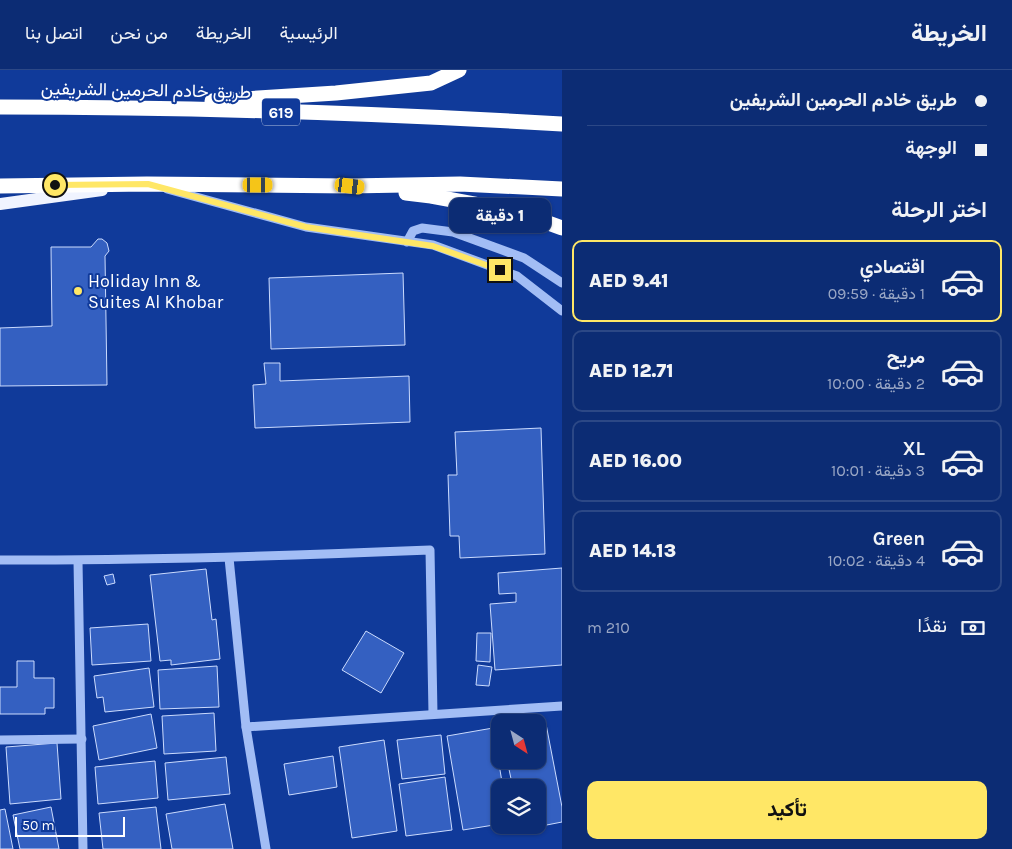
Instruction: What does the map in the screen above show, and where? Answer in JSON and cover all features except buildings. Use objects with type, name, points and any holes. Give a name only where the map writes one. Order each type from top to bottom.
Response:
[{"type":"highway","points":[[118,107],[345,92],[431,82],[459,70]]},
{"type":"highway","name":"طريق خادم الحرمين الشريفين","points":[[0,107],[118,107],[444,117],[562,124]]},
{"type":"highway","points":[[0,186],[148,184],[350,186],[460,184],[562,189]]},
{"type":"highway","points":[[350,186],[431,196],[518,212],[562,228]]},
{"type":"main road","points":[[0,204],[148,184]]},
{"type":"street","points":[[148,184],[306,227],[433,246],[517,276],[562,311]]},
{"type":"street","points":[[407,242],[413,231],[422,228],[453,232],[524,258],[562,284]]},
{"type":"street","points":[[0,560],[78,561],[229,558],[430,550],[433,714]]},
{"type":"street","points":[[229,558],[246,727],[266,849]]},
{"type":"street","points":[[78,561],[83,849]]},
{"type":"street","points":[[246,727],[562,706]]},
{"type":"street","points":[[0,740],[82,739]]},
{"type":"place","name":"Holiday Inn & Suites Al Khobar","points":[[78,291]]},
{"type":"route","points":[[55,185],[148,184],[306,227],[433,246],[500,270]]}]
